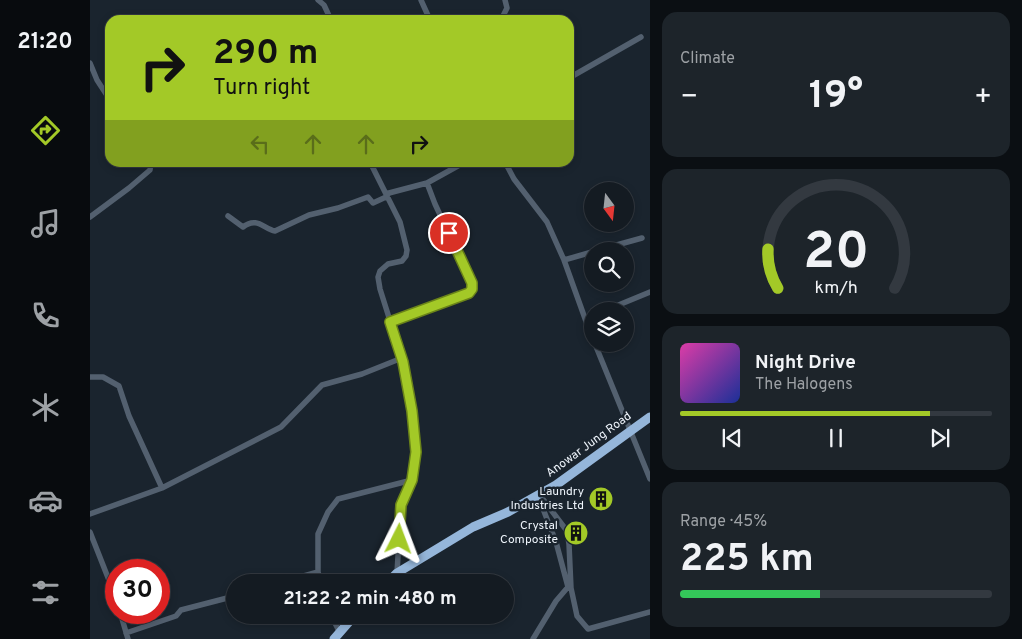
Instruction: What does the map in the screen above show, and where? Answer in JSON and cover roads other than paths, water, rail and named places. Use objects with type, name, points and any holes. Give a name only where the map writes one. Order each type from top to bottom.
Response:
[{"type":"highway","name":"Anowar Jung Road","points":[[397,573],[473,527],[508,512],[556,485],[650,417]]},
{"type":"highway","points":[[337,636],[347,624]]},
{"type":"street","points":[[318,0],[328,15]]},
{"type":"street","points":[[421,0],[428,15]]},
{"type":"street","points":[[504,15],[507,8],[505,0]]},
{"type":"street","points":[[574,75],[641,37]]},
{"type":"street","points":[[90,64],[105,92]]},
{"type":"street","points":[[90,217],[129,188],[150,170],[150,167]]},
{"type":"street","points":[[372,167],[400,222],[407,250],[406,256],[402,261],[388,264],[380,271],[378,277],[402,358],[412,411],[416,452],[412,480],[401,505],[397,573]]},
{"type":"street","points":[[228,216],[243,227],[247,224],[260,224],[276,231],[309,215],[368,198],[373,203],[394,191],[427,183],[456,167]]},
{"type":"street","points":[[508,167],[514,179],[547,222],[564,260],[584,316]]},
{"type":"street","points":[[390,322],[469,293],[473,287],[427,183]]},
{"type":"street","points":[[628,242],[642,238]]},
{"type":"street","points":[[564,260],[584,255]]},
{"type":"street","points":[[626,302],[650,292]]},
{"type":"street","points":[[598,352],[650,479]]},
{"type":"street","points":[[90,514],[162,488],[281,427],[322,386],[362,374],[402,358]]},
{"type":"street","points":[[90,377],[103,377],[118,386],[129,416],[162,488]]},
{"type":"street","points":[[311,574],[318,572],[318,534],[328,512],[338,499],[412,480]]},
{"type":"street","points":[[538,495],[566,531],[569,544],[571,588],[577,616],[588,629],[650,612]]},
{"type":"street","points":[[533,639],[556,601],[568,587],[556,542],[538,495]]},
{"type":"street","points":[[90,532],[105,570]]},
{"type":"street","points":[[127,636],[176,616],[181,610],[226,598]]},
{"type":"place","name":"Laundry Industries Ltd","points":[[601,499]]},
{"type":"place","name":"Crystal Composite","points":[[576,533]]}]
